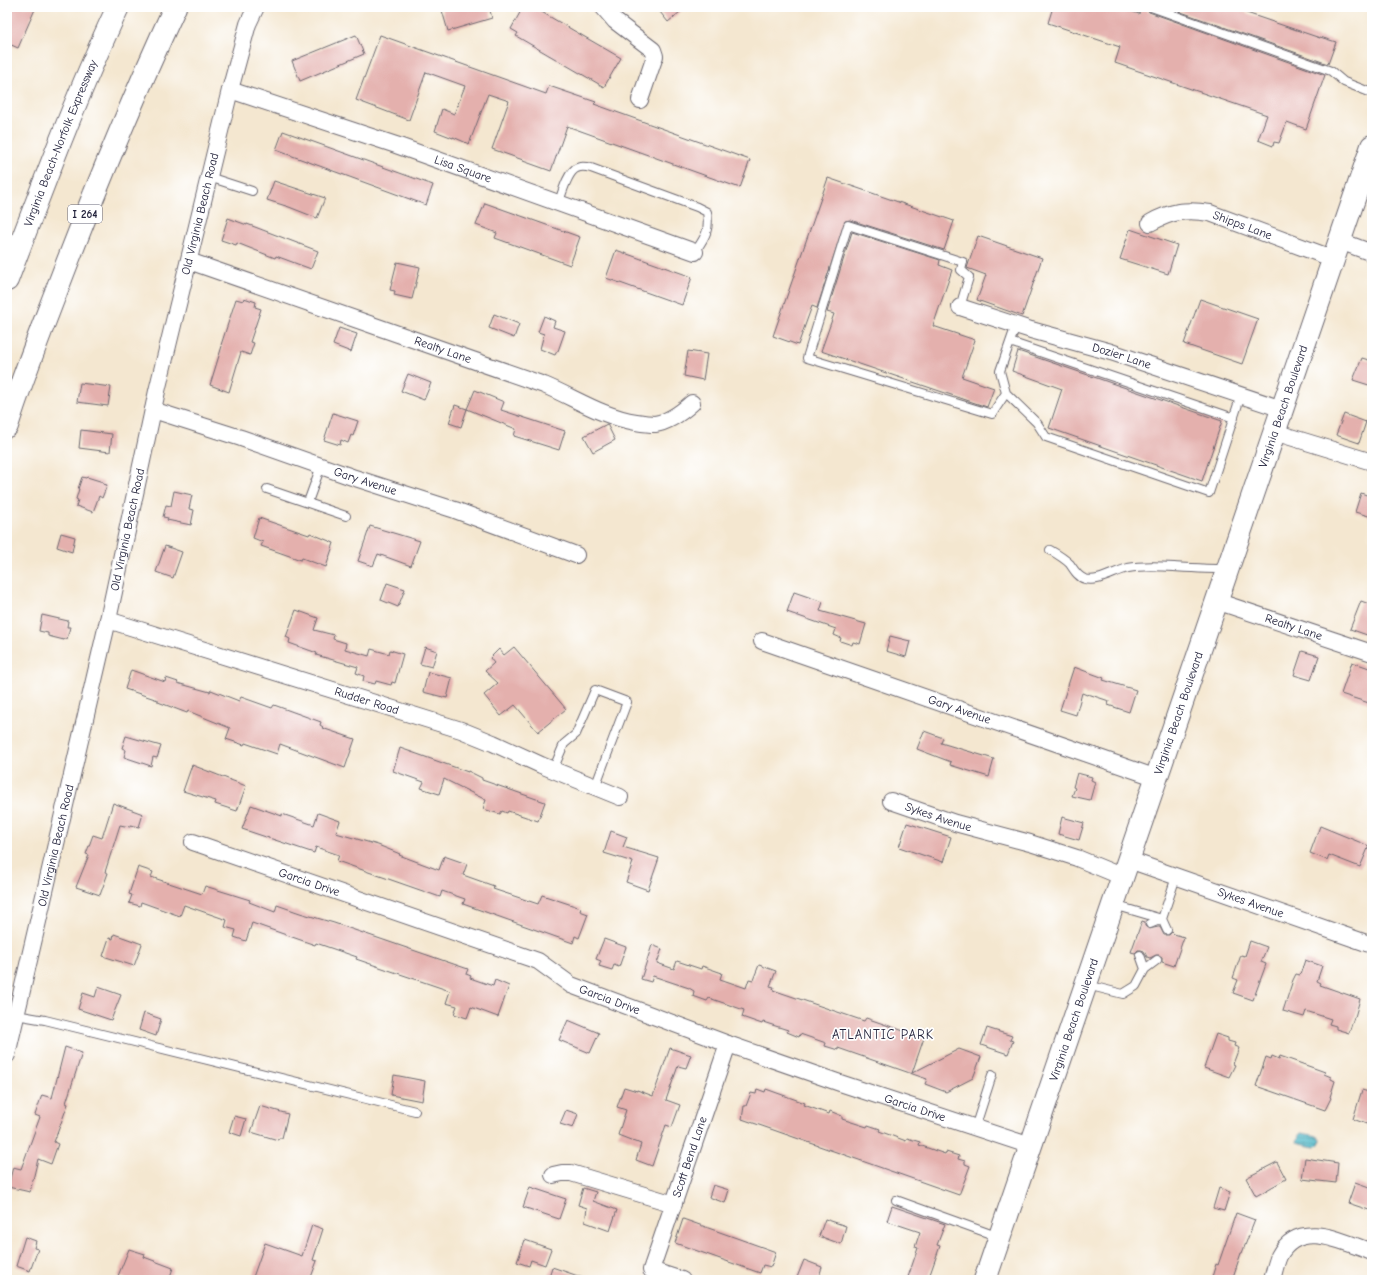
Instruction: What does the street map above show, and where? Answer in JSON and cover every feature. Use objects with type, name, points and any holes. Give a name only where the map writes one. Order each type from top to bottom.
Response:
[{"type":"main road","name":"Virginia Beach-Norfolk Expressway","points":[[7,280],[50,168],[100,46],[118,7]]},
{"type":"main road","name":"I 264","points":[[7,426],[42,328],[92,198],[138,86],[175,7]]},
{"type":"main road","name":"Virginia Beach Boulevard","points":[[985,1280],[1372,146]]},
{"type":"street","name":"Old Virginia Beach Road","points":[[7,1055],[108,620],[153,410],[230,90],[248,24],[256,7]]},
{"type":"street","points":[[603,7],[615,21],[653,50],[655,56],[640,100]]},
{"type":"street","name":"Lisa Square","points":[[230,90],[396,145],[559,202],[695,252]]},
{"type":"street","name":"Shipps Lane","points":[[1150,223],[1179,211],[1210,213],[1337,250],[1372,253]]},
{"type":"street","name":"Realty Lane","points":[[189,261],[544,385],[572,397],[601,413],[621,420],[654,424],[669,419],[683,411],[692,402]]},
{"type":"street","name":"Dozier Lane","points":[[960,307],[1110,352],[1282,409]]},
{"type":"street","name":"Gary Avenue","points":[[153,410],[454,510],[576,555]]},
{"type":"street","points":[[1274,432],[1372,462]]},
{"type":"street","name":"Realty Lane","points":[[1216,601],[1372,653]]},
{"type":"street","name":"Rudder Road","points":[[108,620],[461,730],[620,797]]},
{"type":"street","name":"Gary Avenue","points":[[762,641],[1157,778]]},
{"type":"street","name":"Sykes Avenue","points":[[891,801],[955,823],[1030,842],[1077,858],[1126,869],[1176,877],[1372,945]]},
{"type":"street","name":"Garcia Drive","points":[[193,842],[538,961],[571,985],[728,1044],[840,1083],[1031,1146]]},
{"type":"street","name":"Scott Bend Lane","points":[[682,1280],[651,1270],[728,1044]]},
{"type":"street","points":[[553,1175],[571,1173],[674,1204]]},
{"type":"street","points":[[1272,1280],[1280,1256],[1288,1245],[1297,1238],[1308,1235],[1319,1235],[1372,1252]]},
{"type":"lane","points":[[1151,7],[1331,71],[1344,82],[1372,93]]},
{"type":"lane","points":[[559,202],[567,180],[574,170],[578,167],[591,168],[707,212],[709,222],[707,233],[695,252]]},
{"type":"lane","points":[[209,177],[252,191]]},
{"type":"lane","points":[[960,307],[969,277],[961,270],[963,262],[848,225],[807,358],[992,414],[1006,393]]},
{"type":"lane","points":[[1016,325],[1000,371],[1006,393],[1037,423],[1046,438],[1209,493],[1241,395]]},
{"type":"lane","points":[[1010,342],[1234,418]]},
{"type":"lane","points":[[308,502],[321,466]]},
{"type":"lane","points":[[267,488],[346,516]]},
{"type":"lane","points":[[1050,550],[1060,555],[1076,574],[1083,579],[1091,581],[1098,580],[1109,574],[1128,568],[1148,566],[1227,569]]},
{"type":"lane","points":[[553,770],[564,744],[576,734],[595,690],[627,702],[595,787]]},
{"type":"lane","points":[[1167,930],[1162,919],[1176,877]]},
{"type":"lane","points":[[1113,905],[1162,919]]},
{"type":"lane","points":[[1150,924],[1162,919]]},
{"type":"lane","points":[[1140,955],[1145,970]]},
{"type":"lane","points":[[1086,985],[1123,994],[1136,986],[1145,970],[1157,960]]},
{"type":"lane","points":[[16,1015],[45,1020],[415,1111]]},
{"type":"lane","points":[[974,1128],[992,1075]]},
{"type":"lane","points":[[896,1200],[1000,1237]]},
{"type":"water","points":[[1301,1133],[1318,1136],[1320,1139],[1319,1144],[1316,1147],[1300,1144],[1297,1142]]},
{"type":"building","points":[[7,7],[36,7],[18,48],[7,43]]},
{"type":"building","points":[[441,7],[489,7],[492,18],[448,31]]},
{"type":"building","points":[[523,7],[533,7],[621,58],[604,87],[516,36],[518,33],[511,29]]},
{"type":"building","points":[[656,7],[686,7],[668,22]]},
{"type":"building","points":[[1053,7],[1119,7],[1139,14],[1141,7],[1146,7],[1149,12],[1325,75],[1306,129],[1287,122],[1279,143],[1274,142],[1273,146],[1258,140],[1267,115],[1115,63],[1120,47],[1048,23]]},
{"type":"building","points":[[1167,7],[1229,7],[1336,42],[1328,64]]},
{"type":"building","points":[[356,35],[364,54],[300,81],[292,61]]},
{"type":"building","points":[[380,35],[546,94],[549,86],[596,102],[594,104],[750,160],[740,188],[567,126],[551,171],[523,161],[492,149],[509,101],[488,94],[469,144],[435,131],[442,109],[454,114],[465,86],[426,72],[409,120],[356,100]]},
{"type":"building","points":[[283,131],[433,185],[426,205],[276,150]]},
{"type":"building","points":[[828,178],[954,221],[944,250],[850,220],[845,221],[817,308],[812,306],[798,345],[773,336]]},
{"type":"building","points":[[274,181],[325,198],[317,218],[267,200]]},
{"type":"building","points":[[485,203],[580,237],[570,265],[495,238],[497,233],[476,225]]},
{"type":"building","points":[[228,218],[318,251],[311,269],[276,256],[275,258],[237,243],[236,245],[221,240]]},
{"type":"building","points":[[1130,229],[1177,245],[1168,274],[1120,259]]},
{"type":"building","points":[[852,232],[940,260],[939,265],[952,270],[933,326],[975,340],[962,377],[994,388],[987,407],[821,351],[834,314],[827,312]]},
{"type":"building","points":[[978,236],[1042,258],[1022,316],[977,300],[986,275],[967,268]]},
{"type":"building","points":[[616,250],[692,277],[682,305],[606,278]]},
{"type":"building","points":[[397,262],[420,267],[412,299],[394,295],[395,291],[390,290]]},
{"type":"building","points":[[244,298],[256,302],[255,307],[261,309],[250,342],[254,343],[250,355],[241,352],[229,392],[210,385],[236,299],[243,301]]},
{"type":"building","points":[[1200,299],[1258,319],[1242,364],[1184,344]]},
{"type":"building","points":[[494,314],[519,324],[514,338],[489,328]]},
{"type":"building","points":[[544,316],[555,321],[553,327],[565,331],[558,351],[555,355],[540,349],[544,334],[538,332]]},
{"type":"building","points":[[339,328],[357,334],[351,352],[333,345]]},
{"type":"building","points":[[688,351],[707,354],[703,380],[684,376]]},
{"type":"building","points":[[1018,351],[1222,421],[1202,481],[1049,428],[1062,389],[1012,371]]},
{"type":"building","points":[[1362,358],[1372,361],[1372,386],[1353,380]]},
{"type":"building","points":[[408,374],[431,383],[424,400],[401,391]]},
{"type":"building","points":[[80,383],[111,387],[108,406],[77,402]]},
{"type":"building","points":[[475,390],[504,402],[501,410],[565,431],[559,450],[514,436],[516,429],[467,409]]},
{"type":"building","points":[[455,405],[467,409],[461,427],[449,423]]},
{"type":"building","points":[[333,413],[358,421],[353,436],[351,435],[348,443],[341,440],[340,445],[324,440]]},
{"type":"building","points":[[1344,414],[1366,422],[1359,443],[1336,435]]},
{"type":"building","points":[[607,424],[615,440],[593,452],[584,436]]},
{"type":"building","points":[[81,430],[112,434],[110,452],[79,448]]},
{"type":"building","points":[[82,477],[103,482],[103,484],[107,485],[102,498],[99,496],[93,512],[76,506],[78,500],[76,499],[78,489]]},
{"type":"building","points":[[174,491],[192,495],[189,509],[194,510],[191,525],[167,520],[168,518],[163,517],[166,505],[171,506]]},
{"type":"building","points":[[1361,493],[1372,497],[1372,517],[1355,512]]},
{"type":"building","points":[[259,518],[309,535],[310,533],[334,543],[326,567],[261,546],[263,542],[253,538]]},
{"type":"building","points":[[370,526],[420,541],[411,566],[378,554],[373,566],[358,561]]},
{"type":"building","points":[[61,533],[75,537],[72,552],[57,547]]},
{"type":"building","points":[[165,546],[182,552],[173,578],[156,572]]},
{"type":"building","points":[[387,583],[405,589],[398,607],[381,600]]},
{"type":"building","points":[[794,592],[823,602],[820,611],[866,624],[860,644],[853,642],[852,645],[840,641],[841,638],[834,635],[836,629],[787,612]]},
{"type":"building","points":[[1361,601],[1372,605],[1372,621],[1367,635],[1350,629]]},
{"type":"building","points":[[296,610],[318,618],[314,630],[334,635],[333,639],[346,643],[345,649],[369,656],[371,649],[389,654],[390,650],[403,654],[395,683],[392,682],[391,685],[376,681],[375,684],[363,681],[364,676],[356,673],[358,667],[316,655],[317,653],[289,643],[290,639],[286,637]]},
{"type":"building","points":[[42,615],[68,621],[67,627],[70,627],[67,639],[64,640],[48,636],[48,633],[39,631]]},
{"type":"building","points":[[890,636],[910,641],[906,657],[886,651]]},
{"type":"building","points":[[425,647],[437,651],[432,667],[420,664]]},
{"type":"building","points":[[514,647],[566,709],[538,732],[515,705],[501,716],[484,695],[498,683],[485,671],[494,663],[490,658],[499,649],[504,655]]},
{"type":"building","points":[[1302,651],[1319,656],[1311,680],[1294,675]]},
{"type":"building","points":[[1352,662],[1372,669],[1372,704],[1341,694]]},
{"type":"building","points":[[1074,667],[1104,678],[1103,680],[1136,690],[1129,712],[1108,705],[1109,701],[1082,693],[1076,715],[1060,710]]},
{"type":"building","points":[[131,670],[165,682],[166,678],[178,682],[177,683],[210,692],[211,690],[239,701],[241,697],[272,708],[274,705],[321,722],[320,725],[323,727],[322,728],[355,739],[345,768],[280,744],[277,754],[245,743],[244,745],[226,739],[230,728],[188,711],[187,713],[158,702],[158,700],[125,689]]},
{"type":"building","points":[[428,672],[452,678],[447,698],[423,692]]},
{"type":"building","points":[[924,731],[943,738],[941,743],[994,759],[989,777],[950,765],[951,762],[917,749]]},
{"type":"building","points":[[126,736],[161,746],[157,758],[153,757],[151,766],[124,757],[126,750],[122,748]]},
{"type":"building","points":[[400,748],[468,771],[482,778],[482,780],[545,802],[538,821],[508,811],[507,813],[502,811],[500,814],[483,809],[486,800],[444,779],[439,794],[421,788],[424,782],[393,771]]},
{"type":"building","points":[[192,765],[246,786],[237,811],[215,804],[216,801],[183,791]]},
{"type":"building","points":[[1077,773],[1092,777],[1091,780],[1095,782],[1090,800],[1072,796],[1075,788],[1073,787]]},
{"type":"building","points":[[113,803],[143,814],[139,827],[120,825],[105,872],[108,873],[100,895],[76,887],[89,855],[86,854],[93,835],[102,838]]},
{"type":"building","points":[[251,805],[314,825],[318,813],[340,821],[336,833],[378,845],[400,854],[399,855],[439,870],[444,856],[467,864],[463,875],[494,886],[493,889],[538,904],[542,895],[581,908],[580,911],[588,914],[579,938],[575,936],[573,943],[463,904],[465,899],[442,891],[440,897],[337,861],[339,855],[316,847],[314,853],[242,829]]},
{"type":"building","points":[[1062,817],[1084,823],[1079,840],[1058,834]]},
{"type":"building","points":[[907,823],[951,837],[943,862],[899,847]]},
{"type":"building","points":[[1320,826],[1369,846],[1360,867],[1329,855],[1327,860],[1310,853]]},
{"type":"building","points":[[611,831],[627,837],[623,847],[659,858],[648,890],[626,882],[633,862],[604,853]]},
{"type":"building","points":[[138,867],[153,872],[151,877],[202,894],[205,886],[250,900],[249,902],[275,912],[277,905],[468,969],[466,974],[471,976],[470,978],[493,986],[495,980],[509,986],[498,1017],[471,1007],[467,1018],[454,1014],[457,1006],[446,1003],[450,991],[356,959],[357,957],[316,943],[315,945],[252,923],[246,941],[234,937],[236,930],[225,927],[227,920],[184,905],[180,916],[141,902],[140,906],[129,903],[132,895],[129,894]]},
{"type":"building","points":[[1142,921],[1145,922],[1145,926],[1149,929],[1160,927],[1164,935],[1169,935],[1172,932],[1184,937],[1174,966],[1162,962],[1162,957],[1159,955],[1150,958],[1147,957],[1144,951],[1141,950],[1138,950],[1135,953],[1131,952]]},
{"type":"building","points":[[114,934],[142,944],[134,966],[103,956],[109,938],[113,939]]},
{"type":"building","points":[[604,939],[626,947],[619,967],[614,965],[612,970],[599,966],[601,961],[596,959]]},
{"type":"building","points":[[1250,941],[1267,947],[1261,962],[1266,964],[1253,1000],[1233,993],[1238,980],[1233,978],[1241,955],[1245,956]]},
{"type":"building","points":[[652,945],[662,949],[657,963],[674,969],[677,961],[701,969],[702,966],[722,973],[720,979],[746,988],[749,979],[753,980],[759,965],[776,971],[770,986],[774,987],[773,990],[864,1021],[866,1018],[924,1038],[912,1073],[959,1049],[981,1057],[973,1078],[946,1092],[925,1084],[927,1079],[838,1048],[838,1050],[825,1046],[826,1043],[800,1034],[799,1037],[787,1032],[788,1030],[763,1022],[762,1024],[742,1017],[744,1010],[709,998],[707,1001],[693,996],[694,991],[689,988],[653,976],[651,982],[641,979]]},
{"type":"building","points":[[1305,960],[1322,966],[1317,981],[1321,983],[1320,985],[1360,999],[1349,1033],[1336,1029],[1336,1026],[1329,1024],[1331,1019],[1306,1011],[1304,1017],[1283,1011],[1293,980],[1296,974],[1300,975]]},
{"type":"building","points":[[98,987],[121,995],[111,1020],[78,1009],[83,993],[95,997]]},
{"type":"building","points":[[144,1013],[161,1019],[156,1036],[139,1030]]},
{"type":"building","points":[[568,1020],[599,1033],[590,1053],[559,1040]]},
{"type":"building","points":[[987,1028],[1012,1036],[1010,1040],[1013,1041],[1008,1054],[981,1045]]},
{"type":"building","points":[[1216,1034],[1228,1038],[1228,1041],[1235,1043],[1234,1046],[1239,1048],[1233,1064],[1235,1065],[1229,1077],[1204,1068]]},
{"type":"building","points":[[65,1047],[82,1053],[66,1103],[68,1104],[54,1142],[58,1144],[51,1164],[38,1159],[30,1192],[8,1187],[13,1167],[21,1169],[40,1117],[35,1115],[42,1095],[52,1098]]},
{"type":"building","points":[[670,1048],[691,1055],[686,1068],[678,1066],[666,1100],[680,1105],[672,1127],[666,1125],[652,1166],[636,1160],[641,1144],[618,1135],[626,1110],[617,1107],[624,1087],[653,1096]]},
{"type":"building","points":[[1272,1056],[1279,1059],[1280,1056],[1325,1072],[1324,1074],[1331,1077],[1331,1079],[1335,1081],[1330,1097],[1331,1098],[1325,1110],[1256,1086],[1266,1057],[1271,1059]]},
{"type":"building","points":[[394,1075],[425,1081],[422,1101],[391,1095]]},
{"type":"building","points":[[757,1089],[765,1092],[766,1089],[805,1103],[804,1105],[829,1114],[830,1111],[842,1116],[842,1119],[867,1127],[868,1125],[880,1129],[879,1131],[906,1141],[907,1138],[920,1142],[919,1145],[945,1154],[946,1152],[959,1156],[958,1159],[965,1161],[965,1164],[970,1166],[959,1195],[742,1119],[744,1106],[746,1106],[751,1093],[756,1094]]},
{"type":"building","points":[[1362,1090],[1372,1093],[1372,1126],[1353,1119]]},
{"type":"building","points":[[260,1106],[288,1114],[282,1138],[279,1138],[278,1140],[251,1132]]},
{"type":"building","points":[[566,1110],[578,1114],[573,1128],[560,1124]]},
{"type":"building","points":[[234,1116],[246,1119],[241,1136],[229,1132]]},
{"type":"building","points":[[1305,1158],[1338,1163],[1336,1183],[1302,1179]]},
{"type":"building","points":[[1277,1162],[1286,1179],[1256,1196],[1246,1178]]},
{"type":"building","points":[[1355,1183],[1372,1189],[1372,1211],[1348,1203]]},
{"type":"building","points":[[713,1185],[729,1190],[725,1203],[709,1197]]},
{"type":"building","points":[[530,1187],[566,1199],[559,1219],[523,1207]]},
{"type":"building","points":[[583,1188],[596,1192],[593,1201],[617,1210],[610,1231],[585,1222],[587,1208],[578,1205]]},
{"type":"building","points":[[1219,1188],[1230,1192],[1224,1211],[1213,1208]]},
{"type":"building","points":[[892,1206],[945,1224],[937,1245],[940,1246],[928,1280],[907,1280],[918,1248],[915,1247],[920,1232],[887,1221]]},
{"type":"building","points":[[1236,1213],[1255,1220],[1241,1253],[1232,1280],[1211,1280],[1216,1264],[1218,1265]]},
{"type":"building","points":[[683,1219],[776,1252],[771,1267],[763,1265],[760,1273],[675,1243]]},
{"type":"building","points":[[825,1219],[846,1226],[841,1244],[819,1236]]},
{"type":"building","points":[[312,1225],[323,1229],[313,1260],[317,1261],[310,1280],[252,1280],[265,1243],[302,1256]]},
{"type":"building","points":[[25,1237],[36,1241],[34,1248],[38,1249],[30,1271],[16,1266]]},
{"type":"building","points":[[525,1240],[551,1249],[545,1265],[531,1260],[529,1266],[517,1262]]},
{"type":"building","points":[[129,1249],[145,1254],[144,1257],[173,1268],[169,1280],[129,1280],[118,1276]]},
{"type":"building","points":[[804,1260],[822,1267],[818,1280],[796,1280]]},
{"type":"building","points":[[552,1267],[584,1278],[583,1280],[548,1280]]},
{"type":"district","name":"ATLANTIC PARK","points":[[883,1034]]}]
